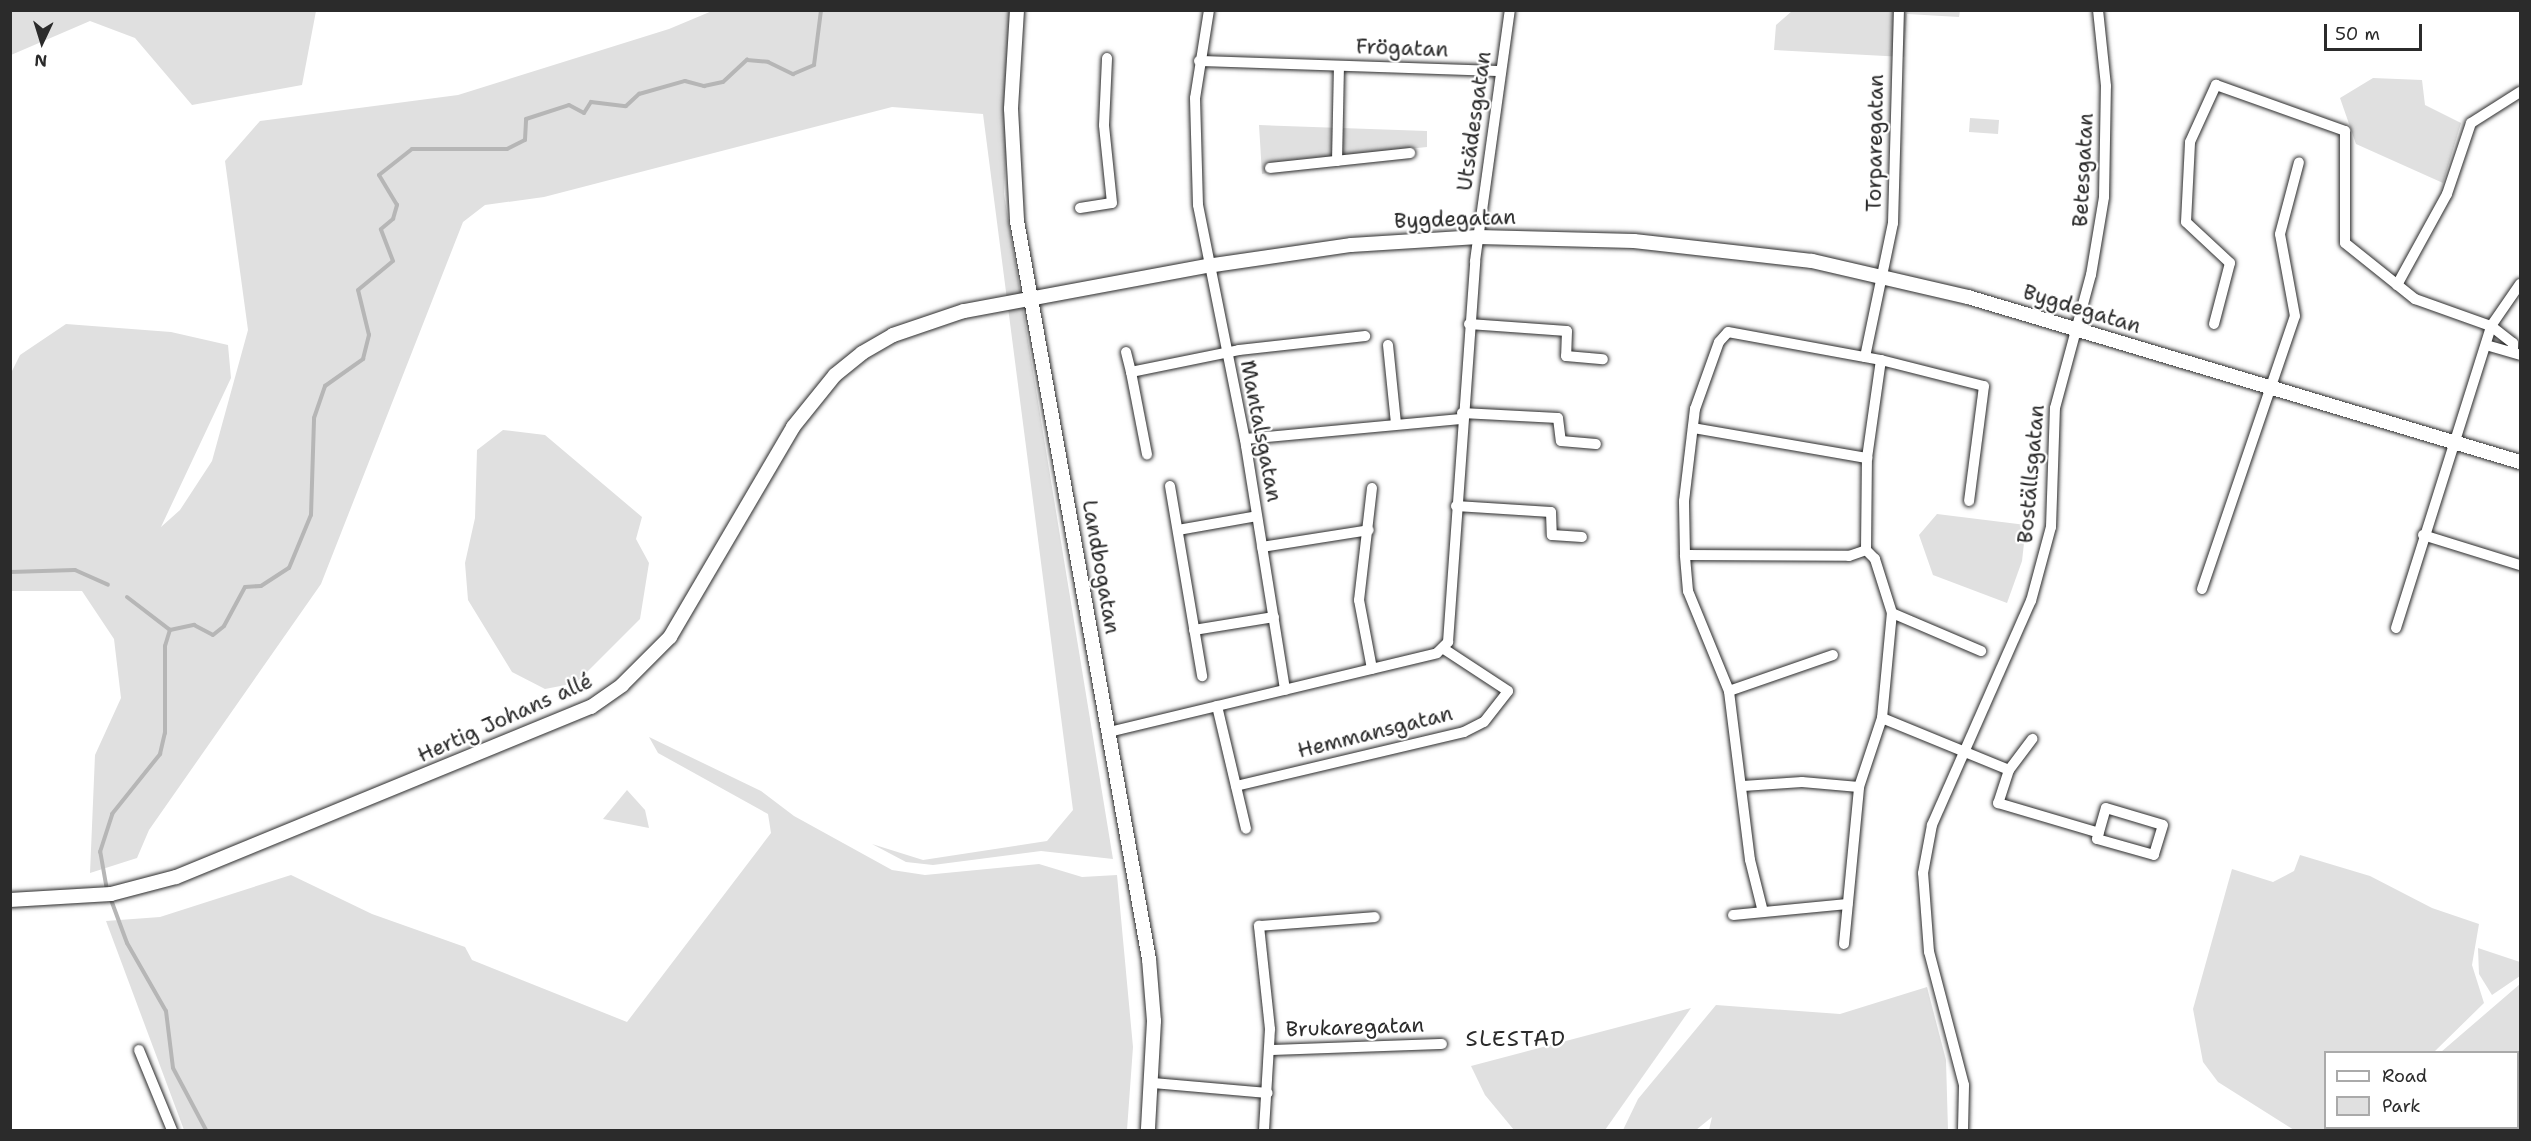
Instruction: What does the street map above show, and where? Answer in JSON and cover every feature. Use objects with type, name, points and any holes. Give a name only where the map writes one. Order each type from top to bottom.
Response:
[{"type":"street","name":"Landbogatan","points":[[1017,10],[1012,159],[1031,298],[1149,959],[1153,1083],[1148,1131]]},
{"type":"street","name":"Mantalsgatan","points":[[1209,10],[1199,61],[1195,162],[1207,266],[1245,439],[1285,690]]},
{"type":"street","name":"Utsädesgatan","points":[[1478,237],[1510,10]]},
{"type":"street","name":"Torparegatan","points":[[1882,275],[1893,223],[1899,10]]},
{"type":"street","name":"Betesgatan","points":[[2074,328],[2091,274],[2104,197],[2106,86],[2098,10]]},
{"type":"street","points":[[1080,208],[1112,203],[1104,125],[1107,58]]},
{"type":"street","name":"Frögatan","points":[[1199,61],[1500,71]]},
{"type":"street","name":"Frögatan","points":[[1337,161],[1339,66]]},
{"type":"street","points":[[2214,324],[2230,263],[2186,222],[2190,142],[2216,85],[2345,131],[2345,243],[2415,299],[2491,326],[2513,343],[2517,353]]},
{"type":"street","points":[[2397,285],[2447,194],[2471,123],[2520,92]]},
{"type":"street","points":[[1270,168],[1410,153]]},
{"type":"street","points":[[2202,589],[2295,316],[2280,234],[2299,162]]},
{"type":"street","name":"Bygdegatan","points":[[1031,298],[1207,266],[1351,245],[1478,237],[1672,244],[1882,275],[2074,328],[2269,389],[2520,462]]},
{"type":"street","points":[[1110,732],[1372,669],[1444,649],[1450,634],[1462,416],[1478,237]]},
{"type":"street","points":[[1866,357],[1882,275]]},
{"type":"street","points":[[2396,628],[2422,535],[2491,326],[2520,284]]},
{"type":"street","name":"Hertig Johans allé","points":[[10,900],[89,897],[130,891],[227,857],[591,707],[622,686],[670,637],[793,427],[835,375],[893,335],[928,321],[1031,298]]},
{"type":"street","points":[[1469,324],[1567,331],[1566,356],[1603,359]]},
{"type":"street","name":"Boställsgatan","points":[[1963,1131],[1964,1085],[1924,924],[1923,873],[1932,825],[1960,752],[2022,624],[2039,575],[2051,527],[2055,408],[2074,328]]},
{"type":"street","points":[[1763,912],[1750,860],[1743,786],[1729,691],[1688,591],[1685,555],[1684,501],[1700,391],[1728,332],[1881,360],[1984,386],[1969,501]]},
{"type":"street","name":"Mantalsgatan","points":[[1131,372],[1227,352],[1365,336]]},
{"type":"street","points":[[1388,345],[1396,424]]},
{"type":"street","points":[[2486,345],[2517,353]]},
{"type":"street","points":[[1126,352],[1146,454]]},
{"type":"street","points":[[1844,944],[1859,787],[1882,718],[1892,613],[1875,558],[1866,550],[1867,458],[1881,360]]},
{"type":"street","points":[[1245,439],[1462,416],[1558,418],[1561,441],[1596,444]]},
{"type":"street","points":[[1693,428],[1867,458]]},
{"type":"street","points":[[1170,486],[1202,676]]},
{"type":"street","points":[[1372,488],[1369,530],[1359,600],[1372,669]]},
{"type":"street","points":[[1456,506],[1551,512],[1552,535],[1582,537]]},
{"type":"street","name":"Mantalsgatan","points":[[1178,530],[1257,516]]},
{"type":"street","points":[[1262,548],[1369,530]]},
{"type":"street","points":[[2422,535],[2520,565]]},
{"type":"street","points":[[1685,555],[1849,556],[1866,550]]},
{"type":"street","points":[[1892,613],[1981,651]]},
{"type":"street","points":[[1194,630],[1274,617]]},
{"type":"street","name":"Hemmansgatan","points":[[1236,786],[1464,732],[1490,716],[1511,686],[1444,649]]},
{"type":"street","points":[[1729,691],[1833,655]]},
{"type":"street","points":[[1217,706],[1246,829]]},
{"type":"street","points":[[1882,718],[1960,752],[2009,770]]},
{"type":"street","points":[[2032,739],[2009,770],[1998,803],[2099,832]]},
{"type":"street","points":[[1743,786],[1802,782],[1859,787]]},
{"type":"street","points":[[2106,808],[2163,825],[2154,855],[2097,838],[2099,832],[2106,808]]},
{"type":"street","points":[[1733,915],[1847,904]]},
{"type":"street","name":"Brukaregatan","points":[[1264,1131],[1270,1050],[1259,921],[1375,917]]},
{"type":"street","name":"Brukaregatan","points":[[1270,1050],[1442,1044]]},
{"type":"street","points":[[139,1050],[172,1131]]},
{"type":"street","points":[[1153,1083],[1268,1093]]},
{"type":"green space","points":[[11,10],[316,11],[302,85],[192,105],[135,38],[90,21],[11,55]]},
{"type":"green space","points":[[712,11],[1013,11],[1004,194],[1113,859],[1041,851],[933,865],[906,862],[872,844],[923,860],[1047,841],[1073,810],[983,114],[892,107],[544,197],[485,205],[463,222],[321,584],[149,830],[137,858],[90,873],[95,755],[121,698],[114,639],[82,591],[11,591],[11,373],[20,355],[66,324],[171,332],[228,345],[231,378],[161,527],[180,510],[212,461],[248,330],[225,161],[260,121],[458,95],[669,29]]},
{"type":"green space","points":[[1792,11],[1960,11],[1959,17],[1907,14],[1904,57],[1774,50],[1776,25]]},
{"type":"green space","points":[[2373,78],[2422,80],[2425,105],[2461,123],[2443,183],[2356,144],[2340,98]]},
{"type":"green space","points":[[1970,118],[1999,120],[1998,134],[1969,132]]},
{"type":"green space","points":[[1259,125],[1427,131],[1427,147],[1266,164],[1267,173],[1262,174]]},
{"type":"green space","points":[[503,430],[545,435],[642,517],[636,539],[649,563],[640,619],[576,683],[545,689],[512,672],[468,600],[465,563],[475,518],[477,450]]},
{"type":"green space","points":[[1937,514],[2026,525],[2022,561],[2007,603],[1933,575],[1919,535]]},
{"type":"green space","points":[[649,737],[761,791],[794,816],[892,870],[925,875],[1039,864],[1082,877],[1117,875],[1133,1047],[1127,1130],[184,1130],[106,921],[160,917],[291,875],[372,914],[465,947],[472,960],[627,1022],[771,833],[768,814],[658,753]]},
{"type":"green space","points":[[627,790],[645,810],[649,828],[603,819]]},
{"type":"green space","points":[[2300,855],[2370,876],[2432,908],[2479,924],[2472,965],[2484,1003],[2435,1051],[2324,1051],[2324,1129],[2519,1129],[2519,1051],[2442,1051],[2520,984],[2520,1130],[2294,1130],[2218,1082],[2203,1062],[2193,1009],[2232,869],[2273,882],[2294,871]]},
{"type":"green space","points":[[2478,948],[2520,962],[2520,976],[2492,995],[2479,974]]},
{"type":"green space","points":[[1927,987],[1946,1060],[1948,1130],[1709,1130],[1712,1117],[1696,1130],[1623,1130],[1638,1099],[1716,1005],[1840,1014]]},
{"type":"green space","points":[[1691,1008],[1605,1130],[1514,1130],[1485,1095],[1471,1066]]},
{"type":"waterway","points":[[107,890],[100,852],[112,814],[160,754],[165,733],[165,646],[170,630],[194,625],[213,635],[224,626],[245,587],[261,586],[289,568],[311,515],[314,418],[325,386],[363,359],[369,335],[358,290],[393,261],[381,229],[393,219],[397,205],[379,175],[412,149],[507,149],[525,140],[526,119],[569,105],[584,113],[591,102],[626,106],[639,94],[685,81],[704,86],[723,82],[747,60],[768,62],[793,74],[814,65],[821,10]]},
{"type":"waterway","points":[[10,572],[75,570],[108,585]]},
{"type":"waterway","points":[[127,597],[170,630]]},
{"type":"waterway","points":[[110,897],[127,943],[166,1011],[173,1068],[206,1130]]},
{"type":"district","name":"SLESTAD","points":[[1516,1039]]}]
